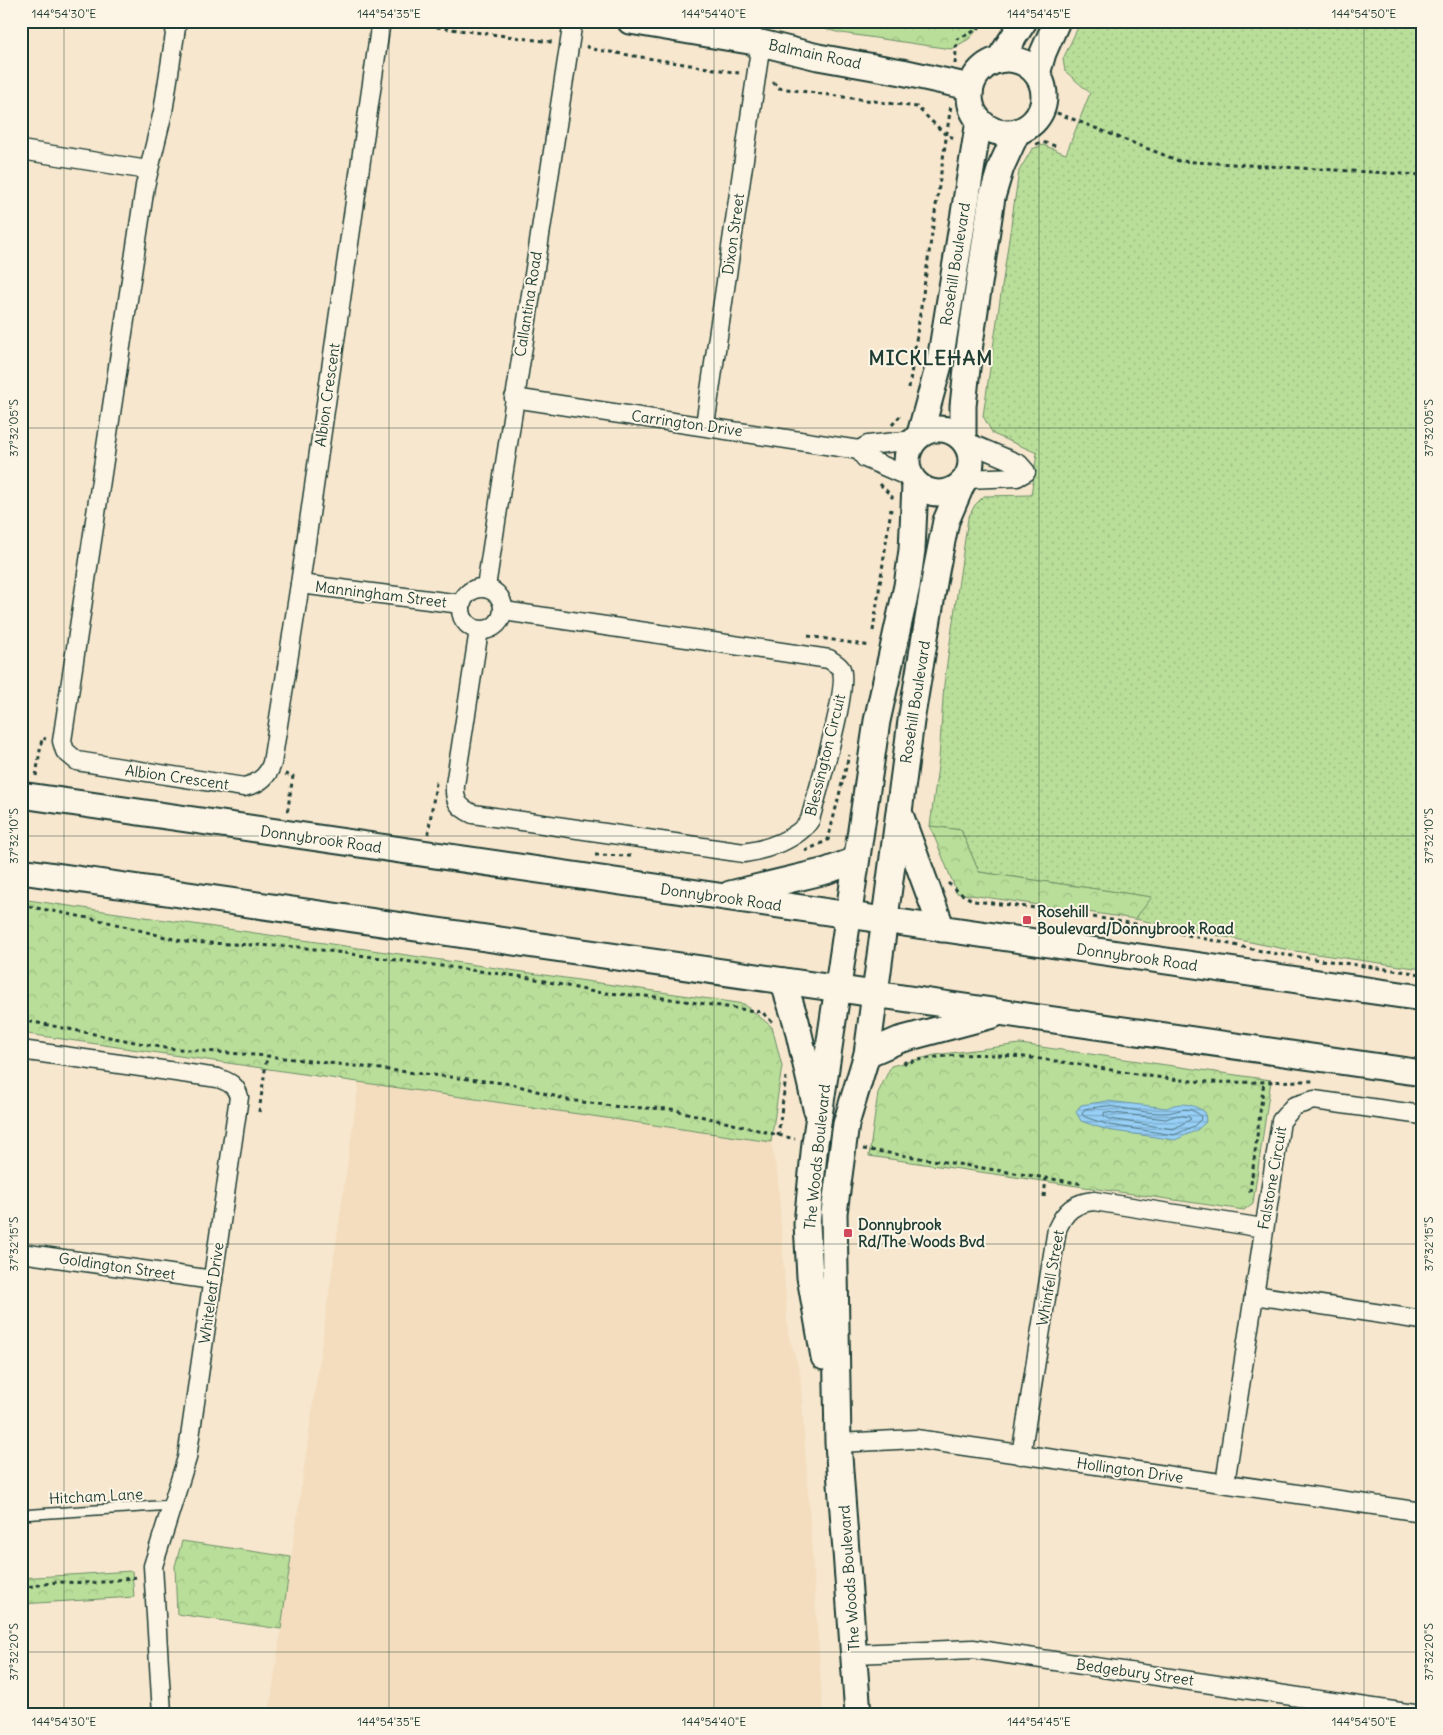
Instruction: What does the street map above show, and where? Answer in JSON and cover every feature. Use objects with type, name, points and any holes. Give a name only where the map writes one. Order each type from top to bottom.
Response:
[{"type":"street","points":[[62,740],[148,170],[163,112],[177,21]]},
{"type":"street","name":"Albion Crescent","points":[[62,740],[65,751],[77,761],[244,787],[259,782],[270,771],[300,584],[381,21]]},
{"type":"street","name":"Callantina Road","points":[[486,587],[573,21]]},
{"type":"street","name":"Balmain Road","points":[[630,21],[760,43],[818,57],[970,87]]},
{"type":"street","points":[[1000,58],[1024,21]]},
{"type":"street","points":[[1037,74],[1043,53],[1057,21]]},
{"type":"street","name":"Dixon Street","points":[[705,425],[760,43]]},
{"type":"street","points":[[1000,58],[1016,60],[1037,74],[1043,85],[1042,107],[1036,120],[1027,128],[1017,132],[989,128],[978,121],[970,106],[970,87],[977,72],[987,63],[1000,58]]},
{"type":"street","name":"Rosehill Boulevard","points":[[917,437],[940,361],[978,121]]},
{"type":"street","name":"Rosehill Boulevard","points":[[965,440],[963,406],[969,348],[992,197],[1000,167],[1017,132]]},
{"type":"street","points":[[21,150],[148,170]]},
{"type":"street","name":"Carrington Drive","points":[[514,398],[705,425],[859,450],[868,445],[917,437]]},
{"type":"street","points":[[945,430],[1019,464],[1026,472],[1017,477],[964,483],[940,493],[912,481],[907,456],[917,437],[928,431],[945,430]]},
{"type":"street","points":[[964,483],[970,459],[965,440]]},
{"type":"street","name":"Carrington Drive","points":[[859,450],[865,458],[912,481]]},
{"type":"street","name":"Rosehill Boulevard","points":[[850,916],[856,860],[877,722],[907,586],[912,550],[912,481]]},
{"type":"street","name":"Rosehill Boulevard","points":[[874,994],[911,721],[938,559],[946,521],[964,483]]},
{"type":"street","name":"Manningham Street","points":[[300,584],[461,604]]},
{"type":"street","points":[[486,587],[500,597],[504,611],[499,622],[493,627],[479,630],[466,623],[462,617],[461,604],[470,591],[486,587]]},
{"type":"street","name":"Blessington Circuit","points":[[479,630],[454,785],[457,805],[473,814],[744,853],[760,850],[798,834],[810,820],[841,697],[842,673],[835,663],[829,659],[504,611]]},
{"type":"street","name":"Donnybrook Road","points":[[28,786],[718,897],[1422,998]]},
{"type":"street","points":[[900,812],[942,929]]},
{"type":"street","points":[[718,897],[826,871],[856,860]]},
{"type":"street","points":[[21,871],[1422,1073]]},
{"type":"street","name":"The Woods Boulevard","points":[[838,1443],[810,1277],[807,1224],[817,1131],[850,916]]},
{"type":"street","points":[[783,981],[796,1021],[817,1131]]},
{"type":"street","name":"The Woods Boulevard","points":[[858,1714],[838,1443],[834,1213],[846,1124],[867,1054],[874,994]]},
{"type":"street","points":[[867,1054],[898,1040],[1004,1012]]},
{"type":"street","name":"Whiteleaf Drive","points":[[21,1050],[218,1078],[230,1083],[238,1090],[239,1110],[187,1458],[155,1557],[154,1576],[162,1714]]},
{"type":"street","name":"Falstone Circuit","points":[[1225,1484],[1281,1121],[1294,1106],[1314,1100],[1422,1115]]},
{"type":"street","name":"Whinfell Street","points":[[1021,1455],[1057,1229],[1069,1210],[1078,1204],[1094,1201],[1263,1228]]},
{"type":"street","name":"Goldington Street","points":[[21,1253],[213,1280]]},
{"type":"street","points":[[1254,1295],[1422,1320]]},
{"type":"street","name":"Hollington Drive","points":[[838,1443],[916,1439],[1422,1512]]},
{"type":"street","name":"Bedgebury Street","points":[[854,1654],[973,1648],[1414,1714]]},
{"type":"lane","name":"Hitcham Lane","points":[[21,1515],[172,1506]]},
{"type":"path","points":[[394,21],[582,44],[592,49],[767,77],[779,88],[918,107],[947,136]]},
{"type":"path","points":[[1042,107],[1179,161],[1422,176]]},
{"type":"path","points":[[808,636],[871,646]]},
{"type":"path","points":[[28,786],[42,738],[62,740]]},
{"type":"path","points":[[270,771],[293,776],[287,814]]},
{"type":"path","points":[[428,835],[436,782],[454,785]]},
{"type":"path","points":[[821,844],[826,871]]},
{"type":"path","points":[[926,888],[947,882],[958,892],[974,901],[1045,909],[1141,925],[1271,953],[1422,974]]},
{"type":"path","points":[[21,905],[104,921],[185,942],[299,947],[531,978],[594,992],[656,997],[762,1012],[778,1027],[796,1021]]},
{"type":"path","points":[[21,1022],[34,1022],[165,1048],[267,1056],[512,1084],[568,1100],[620,1107],[671,1109],[714,1118],[778,1136],[817,1131]]},
{"type":"path","points":[[898,1040],[905,1063],[924,1058],[1008,1054],[1192,1081],[1318,1081]]},
{"type":"path","points":[[260,1112],[267,1056]]},
{"type":"path","points":[[778,1136],[787,1070]]},
{"type":"path","points":[[1250,1194],[1264,1081]]},
{"type":"path","points":[[843,1146],[1094,1185]]},
{"type":"path","points":[[1044,1197],[1046,1178]]},
{"type":"path","points":[[21,1588],[57,1582],[96,1583],[154,1576]]},
{"type":"shaded area","points":[[359,1082],[771,1142],[778,1179],[788,1334],[800,1372],[823,1714],[269,1714]]},
{"type":"green space","points":[[793,21],[985,21],[969,39],[951,49],[841,33]]},
{"type":"green space","points":[[1081,21],[1422,21],[1422,969],[1295,951],[1135,919],[1151,897],[979,872],[961,830],[930,826],[939,759],[944,684],[968,518],[975,505],[984,496],[1031,495],[1037,453],[993,434],[983,416],[1019,171],[1032,149],[1043,145],[1066,154],[1090,93],[1065,71],[1063,59]]},
{"type":"green space","points":[[930,826],[961,830],[979,872],[1152,897],[1135,919],[957,893]]},
{"type":"green space","points":[[21,899],[744,1004],[772,1027],[782,1066],[771,1142],[21,1033]]},
{"type":"green space","points":[[1020,1044],[1271,1080],[1253,1203],[1244,1210],[869,1156],[878,1093],[891,1066],[935,1055]]},
{"type":"green space","points":[[182,1541],[291,1557],[281,1629],[177,1614],[175,1566]]},
{"type":"green space","points":[[132,1571],[134,1597],[21,1604],[21,1578]]},
{"type":"water","points":[[1107,1101],[1167,1108],[1181,1104],[1191,1105],[1205,1112],[1206,1122],[1197,1130],[1175,1140],[1107,1130],[1081,1121],[1076,1112],[1081,1105]]},
{"type":"place","name":"Rosehill Boulevard/Donnybrook Road","points":[[1027,920]]},
{"type":"place","name":"Donnybrook Rd/The Woods Bvd","points":[[848,1233]]},
{"type":"district","name":"MICKLEHAM","points":[[931,357]]}]
